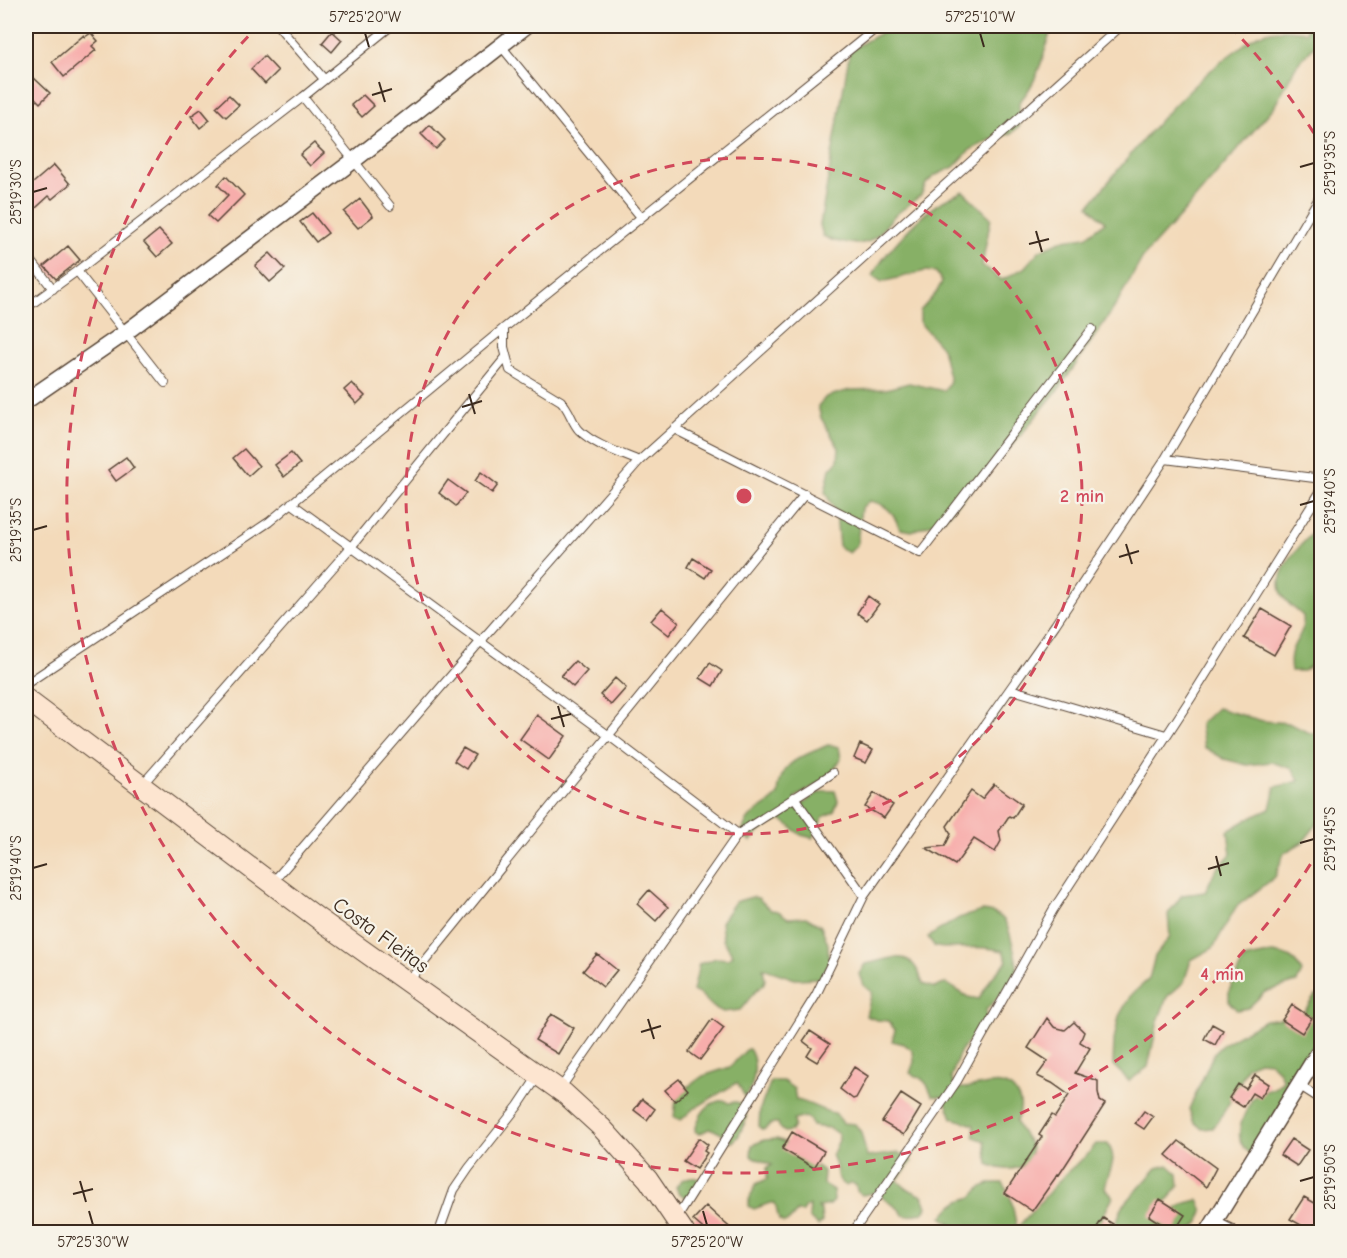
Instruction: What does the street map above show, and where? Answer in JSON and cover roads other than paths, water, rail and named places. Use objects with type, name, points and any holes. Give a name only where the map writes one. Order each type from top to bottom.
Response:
[{"type":"main road","name":"Costa Fleitas","points":[[26,699],[272,885],[406,983],[560,1090],[601,1127],[640,1170],[680,1226]]},
{"type":"street","points":[[26,401],[125,333],[353,161],[526,26]]},
{"type":"street","points":[[1229,1233],[1211,1228],[1297,1084],[1322,1047]]},
{"type":"lane","points":[[278,26],[324,80]]},
{"type":"lane","points":[[26,308],[303,97],[391,26]]},
{"type":"lane","points":[[26,684],[269,522],[504,328],[879,26]]},
{"type":"lane","points":[[272,885],[480,642],[639,462],[1121,26]]},
{"type":"lane","points":[[501,46],[641,217]]},
{"type":"lane","points":[[303,97],[390,206]]},
{"type":"lane","points":[[680,1226],[816,995],[864,896],[1055,625],[1165,459],[1322,193]]},
{"type":"lane","points":[[26,254],[53,289]]},
{"type":"lane","points":[[77,271],[165,383]]},
{"type":"lane","points":[[504,328],[506,357],[510,369],[561,401],[568,408],[577,427],[589,438],[639,462]]},
{"type":"lane","points":[[674,429],[920,553],[1092,329]]},
{"type":"lane","points":[[140,787],[351,547],[506,357]]},
{"type":"lane","points":[[1165,459],[1322,479]]},
{"type":"lane","points":[[853,1233],[957,1081],[1053,910],[1322,489]]},
{"type":"lane","points":[[406,983],[805,494]]},
{"type":"lane","points":[[291,503],[608,735],[738,834]]},
{"type":"lane","points":[[1010,689],[1166,735]]},
{"type":"lane","points":[[560,1090],[738,834],[833,773]]},
{"type":"lane","points":[[794,798],[864,896]]},
{"type":"lane","points":[[439,1233],[454,1190],[518,1106],[538,1075]]},
{"type":"lane","points":[[1297,1084],[1322,1100]]}]
